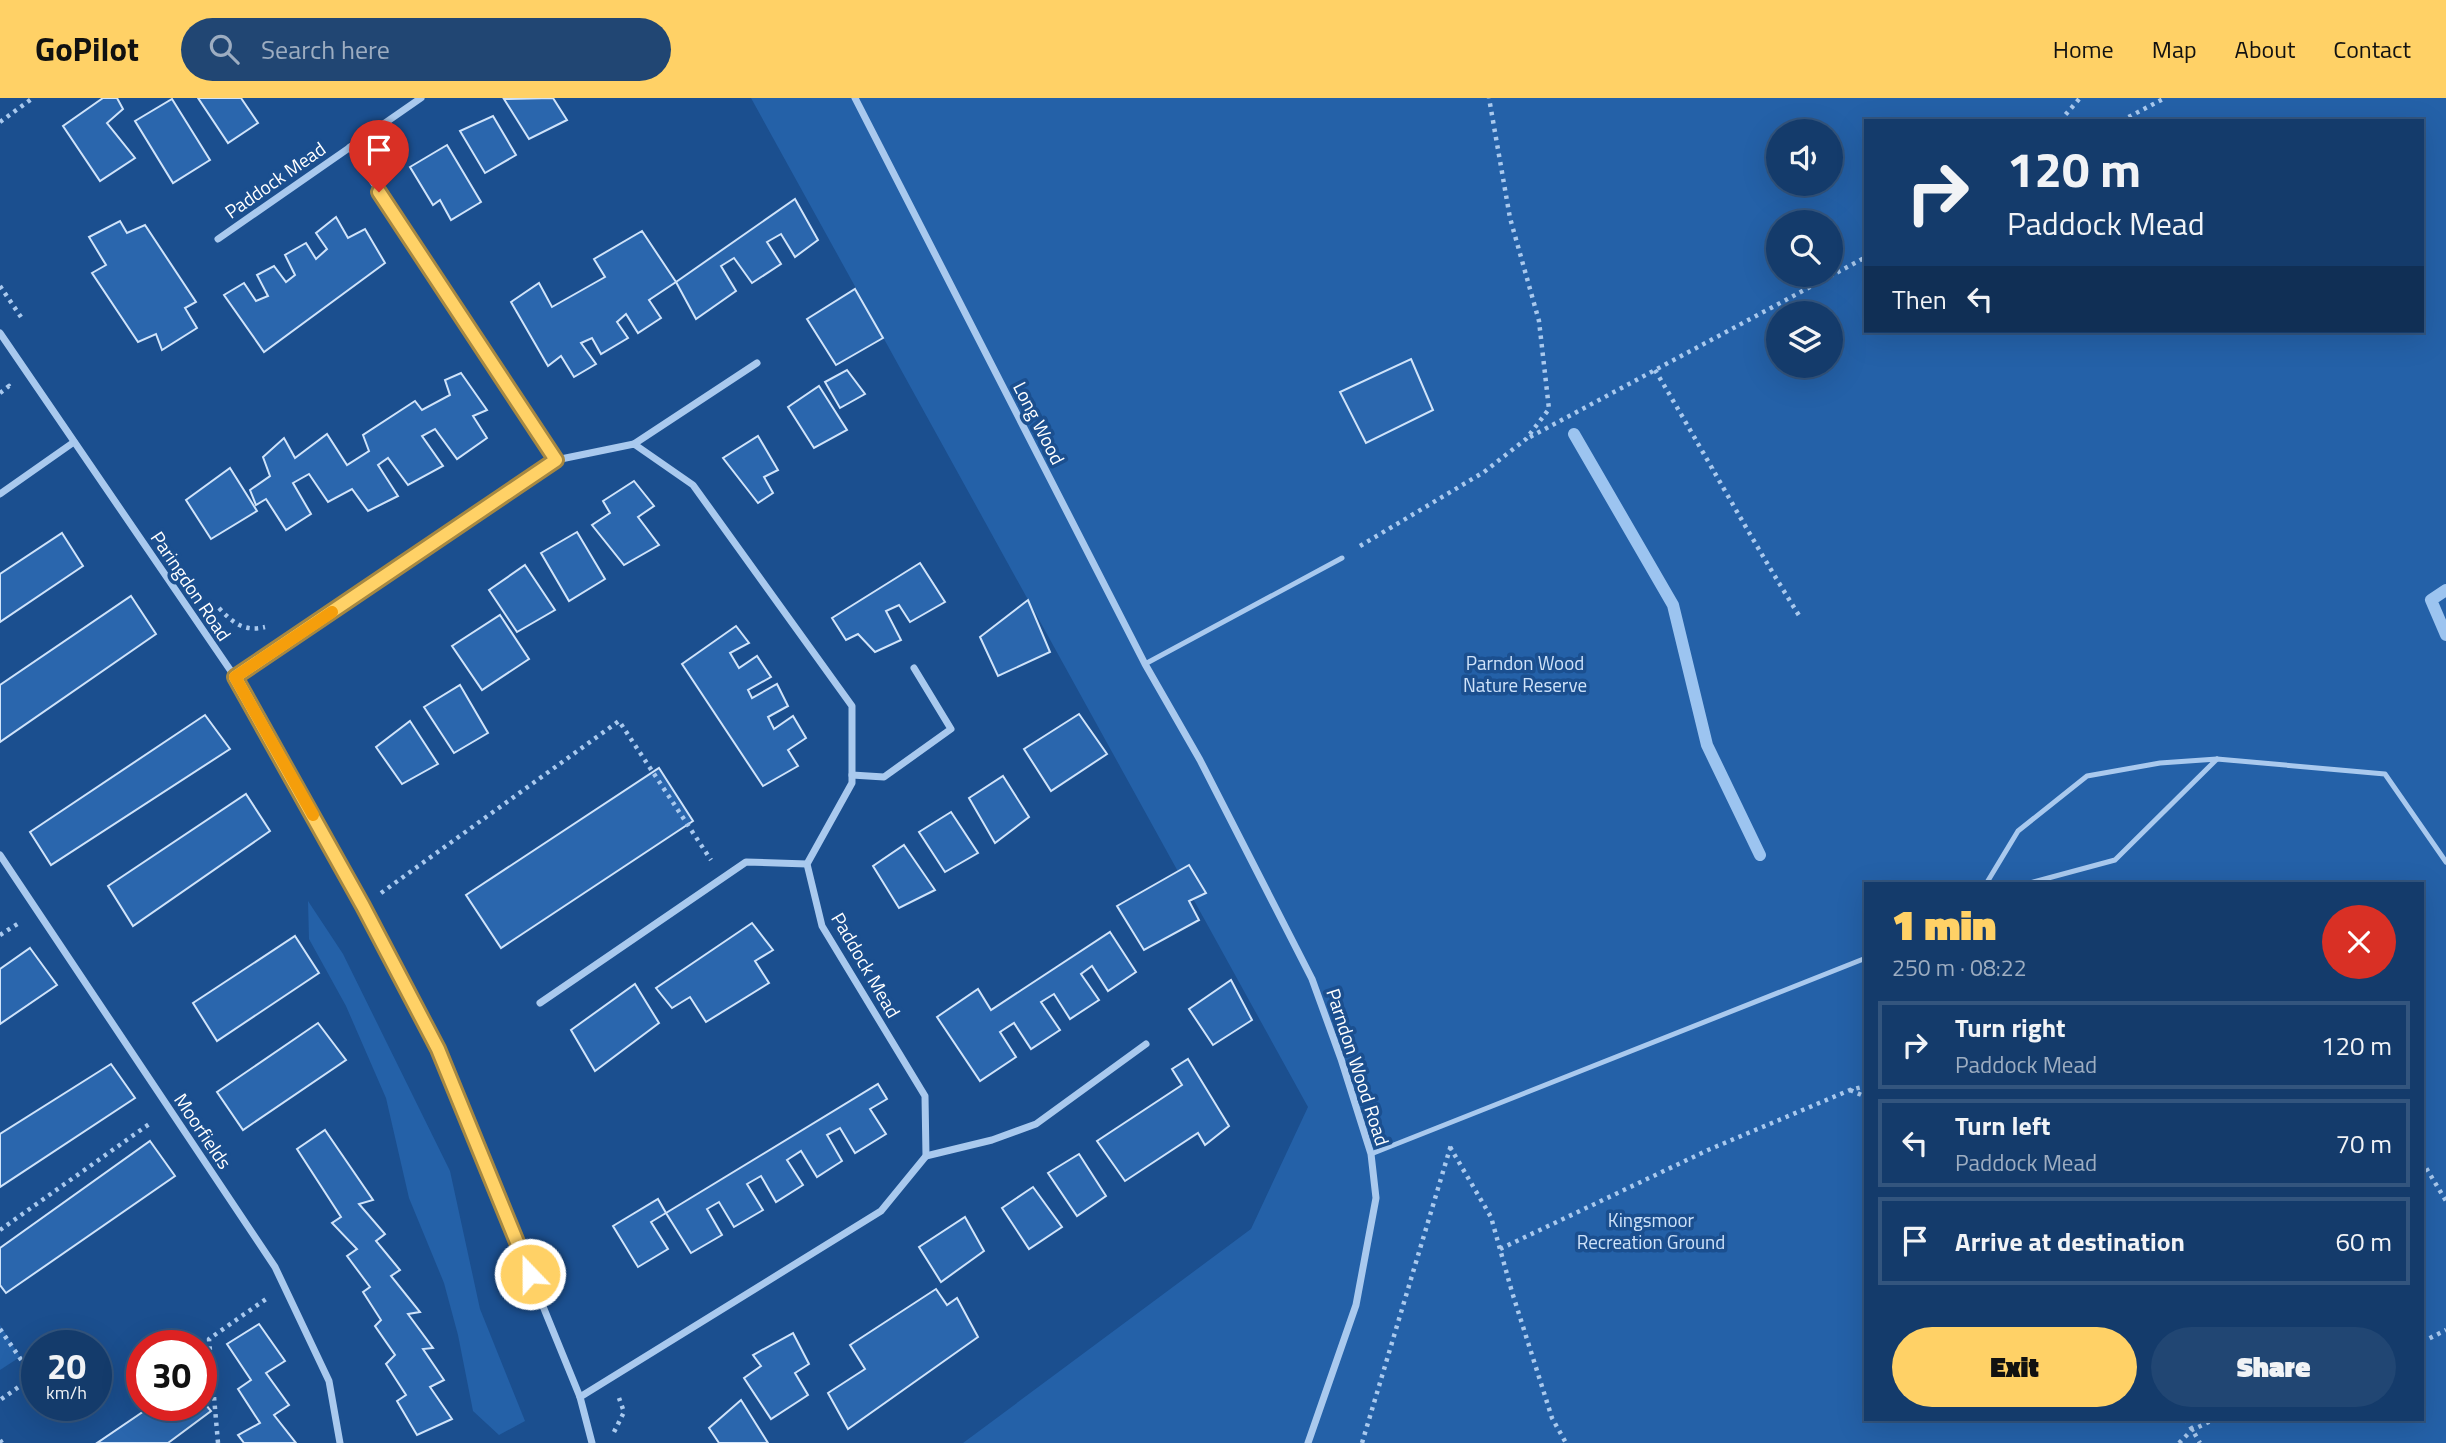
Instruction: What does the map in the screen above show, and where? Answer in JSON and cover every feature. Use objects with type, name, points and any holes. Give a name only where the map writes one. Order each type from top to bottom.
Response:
[{"type":"street","name":"Paddock Mead","points":[[218,239],[421,98]]},
{"type":"street","name":"Long Wood","points":[[855,98],[1145,664],[1200,760]]},
{"type":"street","name":"Paddock Mead","points":[[350,147],[556,460]]},
{"type":"street","name":"Paringdon Road","points":[[0,333],[235,677],[363,906],[438,1049],[580,1397],[592,1443]]},
{"type":"street","points":[[235,677],[556,460],[634,444],[757,363]]},
{"type":"street","points":[[0,494],[74,442]]},
{"type":"street","points":[[540,1003],[746,862],[807,864],[852,783],[852,706],[693,485],[634,444]]},
{"type":"street","points":[[852,775],[884,777],[951,729],[914,668]]},
{"type":"street","name":"Parndon Wood Road","points":[[1200,760],[1312,979],[1371,1154],[1376,1198],[1356,1306],[1308,1443]]},
{"type":"street","name":"Moorfields","points":[[0,855],[275,1267],[329,1381],[340,1443]]},
{"type":"street","name":"Paddock Mead","points":[[807,864],[822,926],[925,1096],[926,1156]]},
{"type":"street","points":[[580,1397],[881,1211],[926,1156],[992,1140],[1037,1124],[1146,1044]]},
{"type":"lane","points":[[1145,664],[1342,558]]},
{"type":"lane","points":[[1987,882],[2018,831],[2087,776],[2160,763],[2217,759],[2385,774],[2446,862]]},
{"type":"lane","points":[[2033,882],[2115,860],[2217,759]]},
{"type":"lane","points":[[1371,1154],[1864,959]]},
{"type":"path","points":[[0,122],[33,98]]},
{"type":"path","points":[[1489,98],[1510,218],[1539,321],[1549,409],[1526,439]]},
{"type":"path","points":[[2062,119],[2080,98]]},
{"type":"path","points":[[2125,119],[2165,98]]},
{"type":"path","points":[[1342,558],[1484,472],[1526,439],[1864,258]]},
{"type":"path","points":[[0,286],[24,321]]},
{"type":"path","points":[[1655,370],[1800,617]]},
{"type":"path","points":[[212,598],[238,626],[248,629],[270,625],[284,644]]},
{"type":"path","points":[[394,883],[619,721],[723,878]]},
{"type":"path","points":[[1500,1248],[1708,1150],[1864,1086]]},
{"type":"path","points":[[1850,1090],[1864,1096]]},
{"type":"path","points":[[0,1230],[170,1109]]},
{"type":"path","points":[[1362,1443],[1459,1118]]},
{"type":"path","points":[[1450,1147],[1491,1216],[1552,1418],[1566,1443]]},
{"type":"path","points":[[2424,1164],[2446,1201]]},
{"type":"path","points":[[218,1443],[209,1339],[284,1286]]},
{"type":"path","points":[[0,1329],[21,1357]]},
{"type":"path","points":[[2424,1341],[2446,1330]]},
{"type":"path","points":[[612,1377],[624,1412],[612,1443]]},
{"type":"path","points":[[0,1400],[21,1386]]},
{"type":"path","points":[[2187,1421],[2200,1443]]},
{"type":"path","points":[[2179,1443],[2192,1430],[2211,1421]]},
{"type":"green space","name":"Parndon Wood Nature Reserve","points":[[751,98],[2446,98],[2446,1443],[963,1443],[1251,1229],[1308,1107]]},
{"type":"green space","points":[[308,901],[343,954],[450,1171],[480,1309],[525,1421],[499,1435],[473,1411],[458,1335],[444,1283],[409,1198],[386,1098],[346,1006],[309,939]]},
{"type":"green space","points":[[0,1325],[20,1357],[0,1370]]},
{"type":"building","points":[[103,98],[117,98],[123,109],[107,123],[135,158],[100,181],[63,126]]},
{"type":"building","points":[[198,98],[241,98],[258,123],[228,143]]},
{"type":"building","points":[[553,98],[567,120],[529,139],[504,99]]},
{"type":"building","points":[[172,99],[210,160],[173,183],[135,121]]},
{"type":"building","points":[[493,116],[516,155],[485,173],[460,131]]},
{"type":"building","points":[[447,145],[481,202],[451,220],[440,200],[433,205],[410,167]]},
{"type":"building","points":[[795,199],[818,240],[795,257],[781,234],[767,242],[781,264],[752,283],[734,258],[721,266],[736,291],[696,319],[676,282]]},
{"type":"building","points":[[336,217],[348,238],[365,229],[385,263],[264,352],[224,295],[244,283],[256,301],[268,296],[257,275],[274,266],[286,282],[295,275],[285,255],[306,243],[316,259],[327,249],[316,233]]},
{"type":"building","points":[[120,221],[127,233],[145,225],[196,302],[185,308],[197,328],[162,350],[156,334],[138,342],[92,273],[106,265],[89,237]]},
{"type":"building","points":[[642,231],[676,282],[649,300],[661,318],[638,333],[626,314],[617,322],[628,338],[601,354],[592,338],[581,343],[596,364],[574,377],[561,356],[548,366],[511,302],[539,283],[552,307],[605,277],[594,259]]},
{"type":"building","points":[[855,289],[883,338],[836,365],[807,319]]},
{"type":"building","points":[[1411,359],[1433,410],[1366,443],[1340,392]]},
{"type":"building","points":[[847,370],[865,394],[840,408],[825,382]]},
{"type":"building","points":[[461,373],[487,410],[473,416],[487,438],[457,459],[435,429],[422,436],[443,466],[408,485],[388,458],[378,465],[398,496],[368,511],[352,489],[328,502],[309,474],[293,483],[311,514],[286,530],[266,499],[256,505],[250,490],[270,476],[263,457],[284,438],[295,458],[327,434],[347,465],[369,451],[363,435],[415,401],[422,410],[450,395],[445,380]]},
{"type":"building","points":[[819,386],[847,430],[814,448],[788,407]]},
{"type":"building","points":[[758,436],[778,470],[764,477],[773,493],[758,503],[723,458]]},
{"type":"building","points":[[230,468],[257,511],[211,539],[186,500]]},
{"type":"building","points":[[634,481],[654,506],[638,517],[659,545],[624,565],[592,525],[610,513],[603,501]]},
{"type":"building","points":[[577,532],[605,579],[569,601],[541,553]]},
{"type":"building","points":[[62,533],[83,566],[0,622],[0,574]]},
{"type":"building","points":[[920,563],[945,602],[910,622],[899,605],[886,611],[901,640],[875,652],[858,634],[846,640],[832,618]]},
{"type":"building","points":[[525,565],[555,610],[517,632],[489,590]]},
{"type":"building","points":[[131,596],[156,634],[0,742],[0,685]]},
{"type":"building","points":[[1028,600],[1050,652],[998,676],[980,637]]},
{"type":"building","points":[[500,615],[529,659],[482,690],[452,646]]},
{"type":"building","points":[[736,626],[749,643],[730,653],[739,668],[757,656],[771,677],[748,690],[752,698],[777,684],[788,706],[768,717],[774,729],[793,716],[806,738],[788,750],[798,766],[763,786],[682,664]]},
{"type":"building","points":[[460,685],[488,733],[454,753],[424,707]]},
{"type":"building","points":[[1079,714],[1107,754],[1051,791],[1024,749]]},
{"type":"building","points":[[205,715],[230,749],[51,865],[30,832]]},
{"type":"building","points":[[410,721],[438,764],[402,784],[376,747]]},
{"type":"building","points":[[659,768],[693,821],[501,948],[466,895]]},
{"type":"building","points":[[1003,776],[1029,817],[995,843],[969,798]]},
{"type":"building","points":[[246,794],[270,831],[133,926],[108,886]]},
{"type":"building","points":[[951,812],[978,853],[945,872],[919,832]]},
{"type":"building","points":[[904,845],[935,890],[899,908],[873,866]]},
{"type":"building","points":[[1189,865],[1206,893],[1189,901],[1199,920],[1144,950],[1117,906]]},
{"type":"building","points":[[752,923],[773,950],[755,961],[769,983],[706,1022],[690,997],[672,1008],[656,988]]},
{"type":"building","points":[[1110,932],[1136,972],[1108,991],[1092,966],[1081,974],[1099,1000],[1070,1019],[1054,994],[1041,1002],[1060,1030],[1031,1049],[1014,1023],[1000,1032],[1016,1057],[980,1081],[937,1017],[978,989],[991,1010]]},
{"type":"building","points":[[295,936],[319,973],[217,1041],[193,1003]]},
{"type":"building","points":[[30,948],[57,985],[0,1024],[0,969]]},
{"type":"building","points":[[1231,980],[1252,1020],[1213,1045],[1189,1009]]},
{"type":"building","points":[[635,984],[659,1023],[595,1071],[571,1030]]},
{"type":"building","points":[[318,1023],[346,1060],[243,1130],[217,1092]]},
{"type":"building","points":[[1188,1059],[1229,1126],[1205,1145],[1198,1133],[1125,1181],[1097,1141],[1182,1085],[1172,1069]]},
{"type":"building","points":[[111,1064],[135,1098],[0,1187],[0,1134]]},
{"type":"building","points":[[878,1084],[887,1099],[870,1109],[886,1134],[855,1153],[840,1128],[827,1135],[842,1161],[817,1177],[801,1151],[787,1160],[803,1185],[776,1202],[761,1176],[747,1184],[763,1210],[734,1227],[719,1202],[707,1209],[722,1235],[691,1253],[666,1213]]},
{"type":"building","points":[[325,1130],[373,1200],[359,1204],[385,1234],[376,1241],[400,1270],[391,1276],[420,1312],[408,1314],[433,1348],[423,1349],[444,1380],[430,1387],[452,1419],[417,1435],[397,1401],[406,1395],[386,1364],[395,1355],[375,1326],[381,1320],[363,1292],[370,1287],[347,1256],[357,1249],[332,1223],[341,1217],[297,1149]]},
{"type":"building","points":[[150,1141],[175,1176],[6,1293],[0,1285],[0,1248]]},
{"type":"building","points":[[1079,1154],[1106,1196],[1077,1216],[1048,1173]]},
{"type":"building","points":[[1033,1187],[1062,1227],[1029,1249],[1002,1208]]},
{"type":"building","points":[[658,1199],[666,1213],[651,1222],[668,1249],[638,1267],[613,1226]]},
{"type":"building","points":[[965,1217],[984,1251],[941,1282],[919,1247]]},
{"type":"building","points":[[936,1289],[947,1305],[957,1298],[978,1337],[848,1429],[828,1393],[865,1369],[850,1345]]},
{"type":"building","points":[[259,1324],[285,1361],[266,1373],[289,1405],[274,1415],[296,1443],[244,1443],[238,1435],[260,1423],[238,1389],[251,1380],[227,1344]]},
{"type":"building","points":[[793,1333],[809,1364],[795,1373],[808,1395],[771,1419],[744,1378],[761,1366],[753,1355]]},
{"type":"building","points":[[741,1400],[768,1443],[719,1443],[709,1428]]},
{"type":"building","points":[[129,1421],[198,1421],[168,1443],[97,1443]]},
{"type":"waterway","points":[[1574,434],[1673,605],[1707,745],[1760,855]]},
{"type":"waterway","points":[[2446,590],[2431,600],[2446,635]]},
{"type":"slow traffic","points":[[313,815],[235,677],[332,612]]},
{"type":"route","points":[[379,192],[556,460],[235,677],[363,906],[438,1049],[530,1274]]},
{"type":"park label","name":"Kingsmoor Recreation Ground","points":[[1651,1231]]}]
